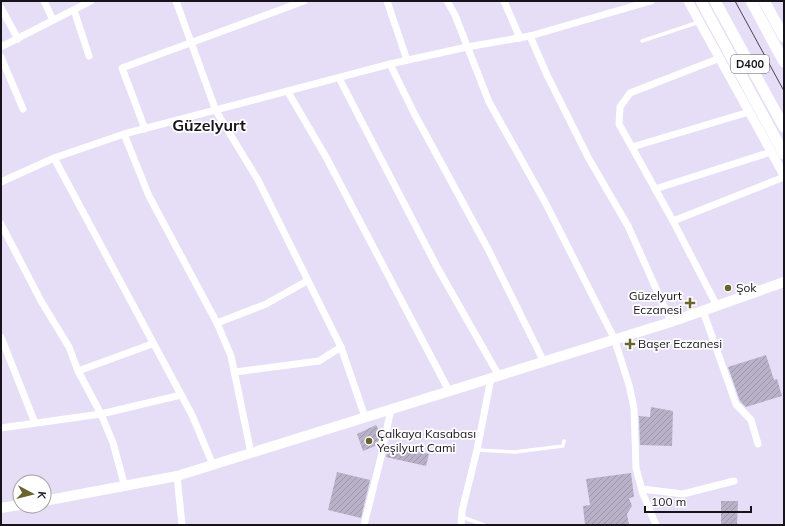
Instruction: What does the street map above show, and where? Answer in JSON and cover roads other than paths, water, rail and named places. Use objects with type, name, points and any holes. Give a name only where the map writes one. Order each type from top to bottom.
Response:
[{"type":"highway","points":[[701,1],[784,154]]},
{"type":"highway","name":"D400","points":[[715,1],[784,127]]},
{"type":"highway","name":"D400","points":[[751,1],[784,62]]},
{"type":"highway","points":[[764,1],[784,37]]},
{"type":"main road","points":[[52,500],[177,476],[544,362],[614,338],[671,322],[784,282]]},
{"type":"main road","points":[[1,508],[12,506]]},
{"type":"street","points":[[44,1],[53,20]]},
{"type":"street","points":[[1,47],[91,1]]},
{"type":"street","points":[[176,1],[216,111],[258,180],[341,347],[365,417]]},
{"type":"street","points":[[145,129],[122,68],[304,1]]},
{"type":"street","points":[[387,1],[407,60]]},
{"type":"street","points":[[447,1],[455,15],[489,102],[545,202],[614,338],[631,393],[634,408],[636,468],[642,489],[656,525]]},
{"type":"street","points":[[504,1],[520,38]]},
{"type":"street","points":[[1,173],[4,181],[54,158],[124,134],[390,64],[467,47],[530,36],[651,1]]},
{"type":"street","points":[[673,221],[784,176],[688,1]]},
{"type":"street","points":[[1,8],[18,39]]},
{"type":"street","points":[[74,10],[89,56]]},
{"type":"street","points":[[530,36],[547,75],[586,152],[628,226],[671,322]]},
{"type":"street","points":[[1,57],[23,109]]},
{"type":"street","points":[[717,306],[673,221],[619,124],[620,106],[630,93],[720,58]]},
{"type":"street","points":[[390,64],[414,113],[488,249],[544,362]]},
{"type":"street","points":[[339,78],[495,377],[461,525]]},
{"type":"street","points":[[288,92],[326,157],[449,391]]},
{"type":"street","points":[[632,147],[749,112]]},
{"type":"street","points":[[124,134],[149,196],[217,324],[231,356],[251,453]]},
{"type":"street","points":[[655,188],[771,152]]},
{"type":"street","points":[[54,158],[152,344],[192,415],[213,465]]},
{"type":"street","points":[[1,224],[4,238],[69,347],[78,371],[101,414],[113,443],[125,487]]},
{"type":"street","points":[[217,324],[266,304],[307,281]]},
{"type":"street","points":[[703,311],[736,404],[751,420],[758,444]]},
{"type":"street","points":[[1,337],[35,423]]},
{"type":"street","points":[[78,371],[152,344]]},
{"type":"street","points":[[235,372],[319,361],[341,347]]},
{"type":"street","points":[[1,428],[101,414],[181,395]]},
{"type":"street","points":[[364,525],[382,457],[391,409]]},
{"type":"street","points":[[177,476],[182,525]]},
{"type":"street","points":[[642,489],[683,494],[734,481]]},
{"type":"lane","points":[[642,42],[699,22]]},
{"type":"lane","points":[[477,450],[515,452],[544,447],[559,448],[563,446],[564,441]]},
{"type":"lane","points":[[462,517],[484,525]]},
{"type":"tram line","points":[[735,1],[784,91]]},
{"type":"place","name":"Şok","points":[[728,288]]},
{"type":"place","name":"Güzelyurt Eczanesi","points":[[690,303]]},
{"type":"place","name":"Başer Eczanesi","points":[[630,344]]},
{"type":"place","name":"Çalkaya Kasabası Yeşilyurt Cami","points":[[369,441]]},
{"type":"district","name":"Güzelyurt","points":[[209,125]]}]
